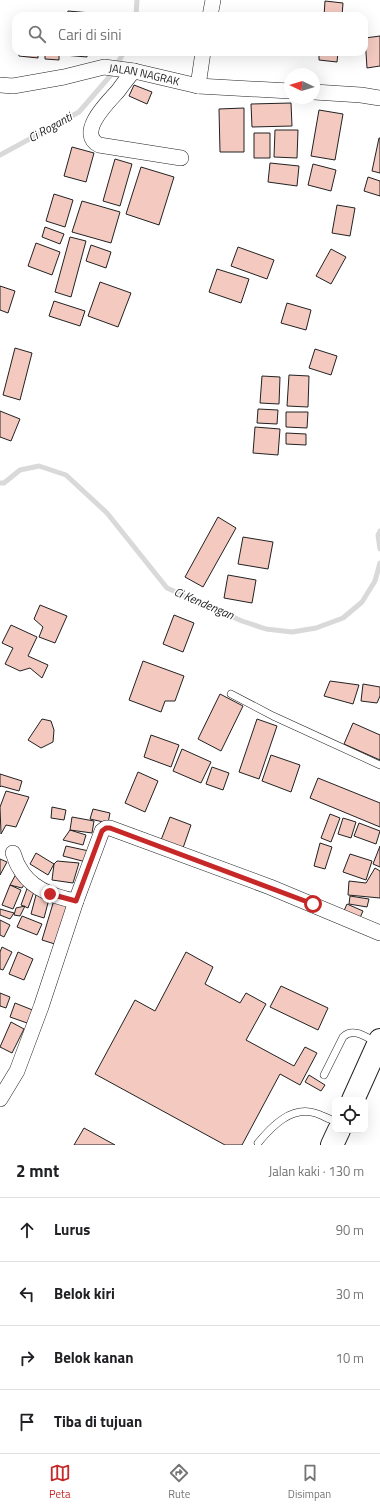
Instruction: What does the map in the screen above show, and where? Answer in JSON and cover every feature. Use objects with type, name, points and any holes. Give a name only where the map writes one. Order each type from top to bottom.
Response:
[{"type":"highway","points":[[354,1097],[379,1041]]},
{"type":"highway","points":[[332,1145],[338,1133]]},
{"type":"street","points":[[211,12],[213,0]]},
{"type":"street","points":[[198,86],[202,56]]},
{"type":"street","name":"JALAN NAGRAK","points":[[0,85],[13,86],[64,77],[104,67],[134,71],[198,86],[284,91]]},
{"type":"street","points":[[134,71],[102,108],[93,123],[91,133],[92,139],[99,145],[180,158]]},
{"type":"street","points":[[320,92],[361,95],[380,98]]},
{"type":"street","points":[[0,1099],[17,1071],[41,1007],[76,901],[102,831],[106,828],[110,828],[270,887],[380,933]]},
{"type":"street","points":[[13,853],[18,867],[26,878],[37,887],[50,894],[76,901]]},
{"type":"lane","points":[[231,694],[273,716],[380,765]]},
{"type":"lane","points":[[324,1075],[343,1037],[346,1034],[352,1032],[379,1041]]},
{"type":"lane","points":[[258,1143],[269,1130],[293,1113],[314,1113],[332,1120]]},
{"type":"building","points":[[325,1],[343,3],[342,12],[324,12]]},
{"type":"building","points":[[380,36],[380,66],[367,68],[368,38]]},
{"type":"building","points":[[19,56],[38,56],[38,58]]},
{"type":"building","points":[[45,56],[59,56],[59,60],[45,59]]},
{"type":"building","points":[[319,56],[338,56],[337,62],[319,60]]},
{"type":"building","points":[[134,85],[152,92],[147,104],[129,96]]},
{"type":"building","points":[[251,104],[291,104],[292,126],[252,127]]},
{"type":"building","points":[[244,108],[244,152],[220,152],[219,109]]},
{"type":"building","points":[[319,110],[343,114],[335,160],[311,156]]},
{"type":"building","points":[[275,130],[298,130],[297,158],[274,157]]},
{"type":"building","points":[[254,133],[270,133],[270,158],[254,158]]},
{"type":"building","points":[[380,138],[380,173],[372,171]]},
{"type":"building","points":[[72,147],[94,153],[86,182],[64,176]]},
{"type":"building","points":[[115,159],[132,164],[120,206],[103,201]]},
{"type":"building","points":[[270,163],[299,166],[297,186],[268,182]]},
{"type":"building","points":[[313,164],[336,170],[331,191],[308,185]]},
{"type":"building","points":[[141,167],[174,177],[159,225],[126,214]]},
{"type":"building","points":[[368,177],[380,181],[380,196],[364,191]]},
{"type":"building","points":[[54,194],[73,200],[65,227],[46,221]]},
{"type":"building","points":[[82,201],[120,212],[111,243],[72,232]]},
{"type":"building","points":[[337,205],[355,208],[350,236],[332,233]]},
{"type":"building","points":[[45,227],[64,234],[60,244],[42,237]]},
{"type":"building","points":[[70,237],[86,241],[71,297],[55,292]]},
{"type":"building","points":[[36,243],[60,252],[52,275],[28,266]]},
{"type":"building","points":[[91,245],[111,252],[106,268],[86,261]]},
{"type":"building","points":[[238,247],[274,260],[267,279],[231,266]]},
{"type":"building","points":[[331,249],[346,257],[331,284],[316,276]]},
{"type":"building","points":[[217,269],[249,279],[241,303],[209,292]]},
{"type":"building","points":[[100,282],[131,293],[118,327],[88,316]]},
{"type":"building","points":[[0,286],[15,291],[8,313],[0,310]]},
{"type":"building","points":[[54,301],[85,311],[80,326],[49,316]]},
{"type":"building","points":[[287,303],[311,310],[306,330],[281,323]]},
{"type":"building","points":[[15,348],[32,353],[20,400],[3,395]]},
{"type":"building","points":[[315,349],[337,356],[331,375],[309,368]]},
{"type":"building","points":[[289,375],[309,376],[308,407],[287,406]]},
{"type":"building","points":[[262,376],[280,377],[279,404],[260,403]]},
{"type":"building","points":[[258,409],[278,410],[277,424],[257,423]]},
{"type":"building","points":[[0,411],[20,419],[11,441],[0,437]]},
{"type":"building","points":[[286,412],[308,412],[307,428],[286,427]]},
{"type":"building","points":[[255,427],[280,429],[278,455],[253,453]]},
{"type":"building","points":[[286,433],[306,434],[306,445],[286,444]]},
{"type":"building","points":[[218,517],[236,528],[203,587],[185,577]]},
{"type":"building","points":[[243,537],[273,542],[268,569],[238,564]]},
{"type":"building","points":[[228,575],[256,580],[252,603],[224,598]]},
{"type":"building","points":[[40,605],[67,616],[55,643],[39,637],[43,627],[34,619]]},
{"type":"building","points":[[174,615],[194,623],[183,652],[163,644]]},
{"type":"building","points":[[11,625],[37,637],[28,656],[48,665],[42,678],[30,668],[20,671],[5,664],[13,648],[2,643]]},
{"type":"building","points":[[143,661],[184,676],[175,701],[165,701],[161,712],[129,700]]},
{"type":"building","points":[[330,681],[359,685],[353,704],[324,696]]},
{"type":"building","points":[[363,684],[380,687],[380,696],[377,703],[361,701]]},
{"type":"building","points":[[220,694],[243,706],[221,751],[198,739]]},
{"type":"building","points":[[42,719],[51,721],[54,730],[53,742],[41,748],[28,740]]},
{"type":"building","points":[[257,719],[277,726],[259,779],[239,772]]},
{"type":"building","points":[[353,723],[380,735],[380,760],[344,744]]},
{"type":"building","points":[[151,735],[179,745],[171,767],[144,757]]},
{"type":"building","points":[[182,749],[211,762],[201,783],[173,771]]},
{"type":"building","points":[[271,755],[300,765],[291,792],[262,781]]},
{"type":"building","points":[[212,767],[229,773],[223,790],[206,784]]},
{"type":"building","points":[[138,772],[158,781],[145,812],[125,803]]},
{"type":"building","points":[[0,774],[22,781],[19,791],[0,787]]},
{"type":"building","points":[[318,778],[380,803],[380,827],[310,798]]},
{"type":"building","points":[[6,791],[29,797],[16,827],[6,825],[1,834],[0,807]]},
{"type":"building","points":[[52,807],[66,810],[64,820],[51,818]]},
{"type":"building","points":[[93,809],[110,813],[108,823],[90,819]]},
{"type":"building","points":[[330,814],[340,818],[331,842],[321,838]]},
{"type":"building","points":[[72,817],[94,821],[92,833],[70,830]]},
{"type":"building","points":[[170,817],[191,825],[183,848],[161,840]]},
{"type":"building","points":[[343,818],[356,822],[351,838],[338,834]]},
{"type":"building","points":[[359,823],[380,831],[376,844],[354,836]]},
{"type":"building","points":[[70,830],[86,835],[83,845],[63,840]]},
{"type":"building","points":[[320,843],[332,847],[325,869],[314,866]]},
{"type":"building","points":[[66,846],[89,851],[86,862],[63,856]]},
{"type":"building","points":[[380,846],[380,867],[373,864]]},
{"type":"building","points":[[36,853],[54,864],[48,875],[30,864]]},
{"type":"building","points":[[350,854],[372,861],[366,880],[343,872]]},
{"type":"building","points":[[0,859],[7,862],[0,875]]},
{"type":"building","points":[[57,861],[79,863],[73,883],[52,880],[54,864]]},
{"type":"building","points":[[375,868],[380,871],[380,898],[348,895],[349,881],[366,883]]},
{"type":"building","points":[[16,874],[27,880],[22,888],[10,885]]},
{"type":"building","points":[[10,885],[21,890],[13,909],[2,905]]},
{"type":"building","points":[[28,886],[35,889],[28,908],[21,905]]},
{"type":"building","points":[[36,895],[49,899],[44,918],[31,914]]},
{"type":"building","points":[[350,896],[369,899],[367,907],[349,904]]},
{"type":"building","points":[[54,900],[70,905],[58,945],[42,940]]},
{"type":"building","points":[[347,904],[363,911],[359,920],[343,913]]},
{"type":"building","points":[[25,906],[20,916],[14,915],[16,908]]},
{"type":"building","points":[[0,909],[14,913],[10,919],[0,915]]},
{"type":"building","points":[[22,916],[42,924],[37,935],[17,927]]},
{"type":"building","points":[[0,920],[10,925],[4,937],[0,935]]},
{"type":"building","points":[[2,947],[12,952],[3,970],[0,969],[0,952]]},
{"type":"building","points":[[18,952],[33,959],[24,980],[9,974]]},
{"type":"building","points":[[186,952],[213,967],[205,984],[240,1003],[246,993],[266,1004],[246,1040],[294,1066],[305,1047],[317,1053],[300,1085],[280,1074],[242,1145],[225,1145],[95,1074],[135,1000],[155,1011]]},
{"type":"building","points":[[281,986],[328,1008],[318,1030],[270,1007]]},
{"type":"building","points":[[0,993],[10,997],[6,1008],[0,1006]]},
{"type":"building","points":[[15,1003],[35,1011],[30,1024],[10,1017]]},
{"type":"building","points":[[11,1022],[24,1029],[12,1053],[0,1047]]},
{"type":"building","points":[[309,1075],[325,1085],[321,1091],[305,1082]]},
{"type":"building","points":[[84,1128],[115,1145],[74,1145]]},
{"type":"waterway","name":"Ci Roganti","points":[[136,12],[137,0]]},
{"type":"waterway","name":"Ci Roganti","points":[[116,66],[122,56]]},
{"type":"waterway","name":"Ci Roganti","points":[[0,155],[79,112],[111,75]]},
{"type":"waterway","name":"Ci Kendengan","points":[[0,483],[4,483],[20,470],[39,466],[66,475],[107,513],[167,588],[242,621],[266,629],[292,632],[316,628],[343,618],[362,602],[375,581],[380,563]]},
{"type":"waterway","name":"Ci Kendengan","points":[[380,531],[378,535],[380,549]]},
{"type":"route","points":[[50,894],[76,901],[102,831],[106,828],[110,828],[313,904]]}]
